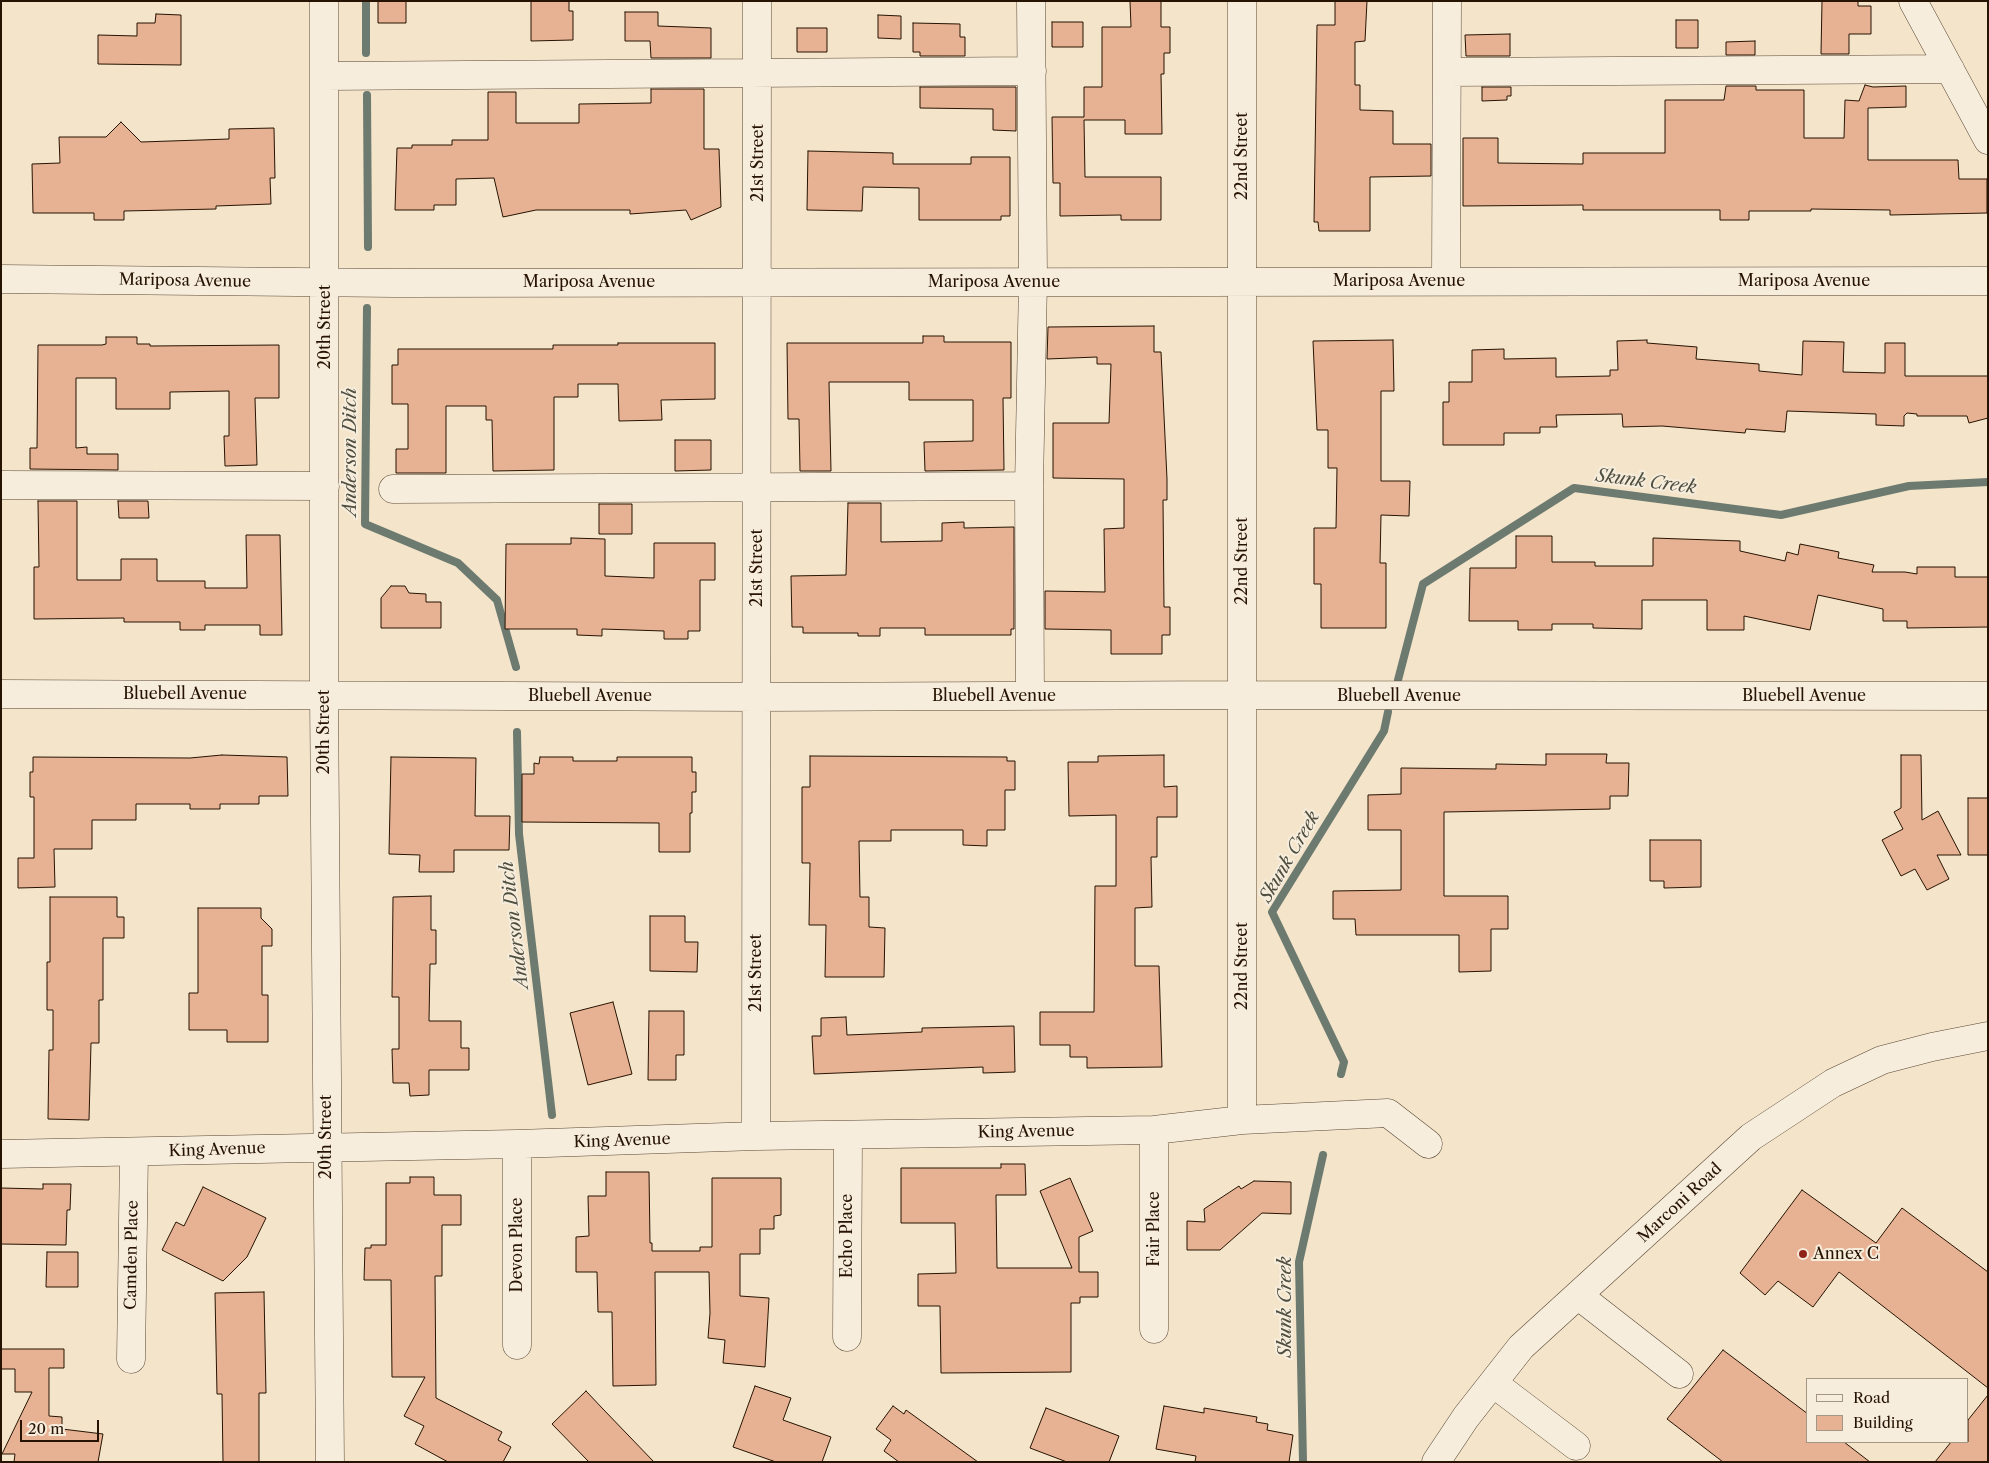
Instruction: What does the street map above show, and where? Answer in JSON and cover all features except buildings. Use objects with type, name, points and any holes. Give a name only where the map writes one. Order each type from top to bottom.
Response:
[{"type":"street","name":"20th Street","points":[[324,1],[326,282],[324,694],[326,1147],[330,1462]]},
{"type":"street","name":"21st Street","points":[[756,1136],[757,1]]},
{"type":"street","points":[[1030,696],[1029,486],[1033,281],[1031,1]]},
{"type":"street","name":"22nd Street","points":[[1242,1],[1242,1120]]},
{"type":"street","points":[[1446,1],[1448,72],[1446,281]]},
{"type":"street","points":[[1913,1],[1988,140]]},
{"type":"street","points":[[1448,72],[1950,69]]},
{"type":"street","points":[[325,76],[1032,71]]},
{"type":"street","name":"Mariposa Avenue","points":[[1,279],[758,283],[1242,280],[1988,281]]},
{"type":"street","points":[[1,485],[324,486]]},
{"type":"street","points":[[394,489],[1029,486]]},
{"type":"street","name":"Bluebell Avenue","points":[[1,694],[757,697],[1242,695],[1988,696]]},
{"type":"street","name":"Marconi Road","points":[[1436,1462],[1466,1417],[1521,1347],[1751,1137],[1833,1083],[1882,1060],[1932,1047],[1988,1036]]},
{"type":"street","name":"King Avenue","points":[[1,1154],[516,1144],[756,1136],[1154,1130],[1242,1120],[1388,1113],[1428,1144]]},
{"type":"street","name":"Fair Place","points":[[1154,1130],[1154,1329]]},
{"type":"street","name":"Echo Place","points":[[847,1337],[848,1135]]},
{"type":"street","name":"Devon Place","points":[[516,1144],[517,1345]]},
{"type":"street","name":"Camden Place","points":[[131,1359],[134,1152]]},
{"type":"street","points":[[1579,1296],[1679,1374]]},
{"type":"street","points":[[1493,1383],[1576,1446]]},
{"type":"waterway","name":"Anderson Ditch","points":[[366,1],[366,53]]},
{"type":"waterway","name":"Anderson Ditch","points":[[367,95],[368,247]]},
{"type":"waterway","name":"Anderson Ditch","points":[[367,308],[365,524],[458,563],[497,600],[516,667]]},
{"type":"waterway","name":"Skunk Creek","points":[[1398,680],[1423,584],[1574,488],[1781,515],[1909,486],[1988,482]]},
{"type":"waterway","name":"Skunk Creek","points":[[1341,1074],[1344,1062],[1272,912],[1384,731],[1388,712]]},
{"type":"waterway","name":"Anderson Ditch","points":[[517,732],[519,834],[552,1115]]},
{"type":"waterway","name":"Skunk Creek","points":[[1303,1462],[1299,1262],[1323,1155]]},
{"type":"place","name":"Annex C","points":[[1803,1254]]}]
